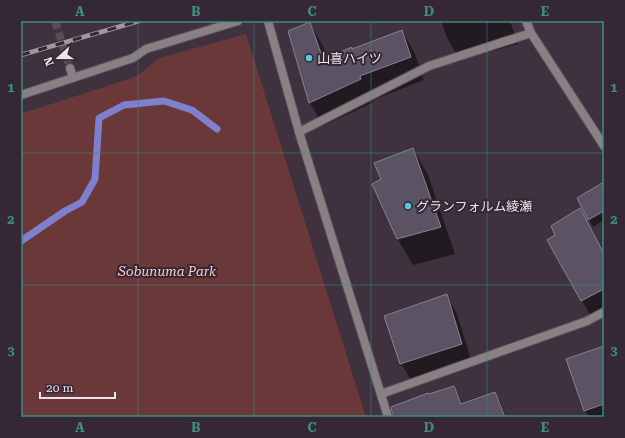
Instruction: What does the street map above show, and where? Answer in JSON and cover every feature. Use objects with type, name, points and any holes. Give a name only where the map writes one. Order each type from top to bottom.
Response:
[{"type":"street","points":[[21,95],[132,58],[146,49],[238,21]]},
{"type":"street","points":[[268,21],[299,132],[388,417]]},
{"type":"street","points":[[526,21],[531,33],[604,146]]},
{"type":"street","points":[[299,132],[429,66],[531,33]]},
{"type":"street","points":[[70,68],[73,78]]},
{"type":"street","points":[[381,394],[587,321],[604,312]]},
{"type":"green space","name":"Sobunuma Park","points":[[246,34],[366,417],[21,417],[21,114],[137,76],[159,58]]},
{"type":"building","points":[[310,22],[323,59],[352,47],[352,49],[402,30],[411,57],[360,76],[361,79],[309,103],[288,31]]},
{"type":"building","name":"グランフォルム綾瀬","points":[[413,148],[441,227],[397,239],[372,184],[381,179],[374,163]]},
{"type":"building","points":[[604,182],[604,211],[588,220],[577,198]]},
{"type":"building","points":[[580,208],[604,254],[604,289],[581,301],[547,240],[555,235],[551,226]]},
{"type":"building","points":[[447,294],[462,344],[400,364],[384,316]]},
{"type":"building","points":[[604,346],[604,404],[584,411],[566,359]]},
{"type":"building","points":[[454,386],[461,404],[495,392],[505,417],[393,417],[391,407],[428,393],[429,394]]},
{"type":"waterway","points":[[21,241],[65,211],[82,202],[95,179],[99,118],[124,105],[164,101],[192,110],[217,129]]},
{"type":"tunnel","points":[[55,21],[70,68]]},
{"type":"railway","points":[[21,55],[139,21]]},
{"type":"place","name":"山喜ハイツ","points":[[309,58]]},
{"type":"place","name":"グランフォルム綾瀬","points":[[408,206]]}]
